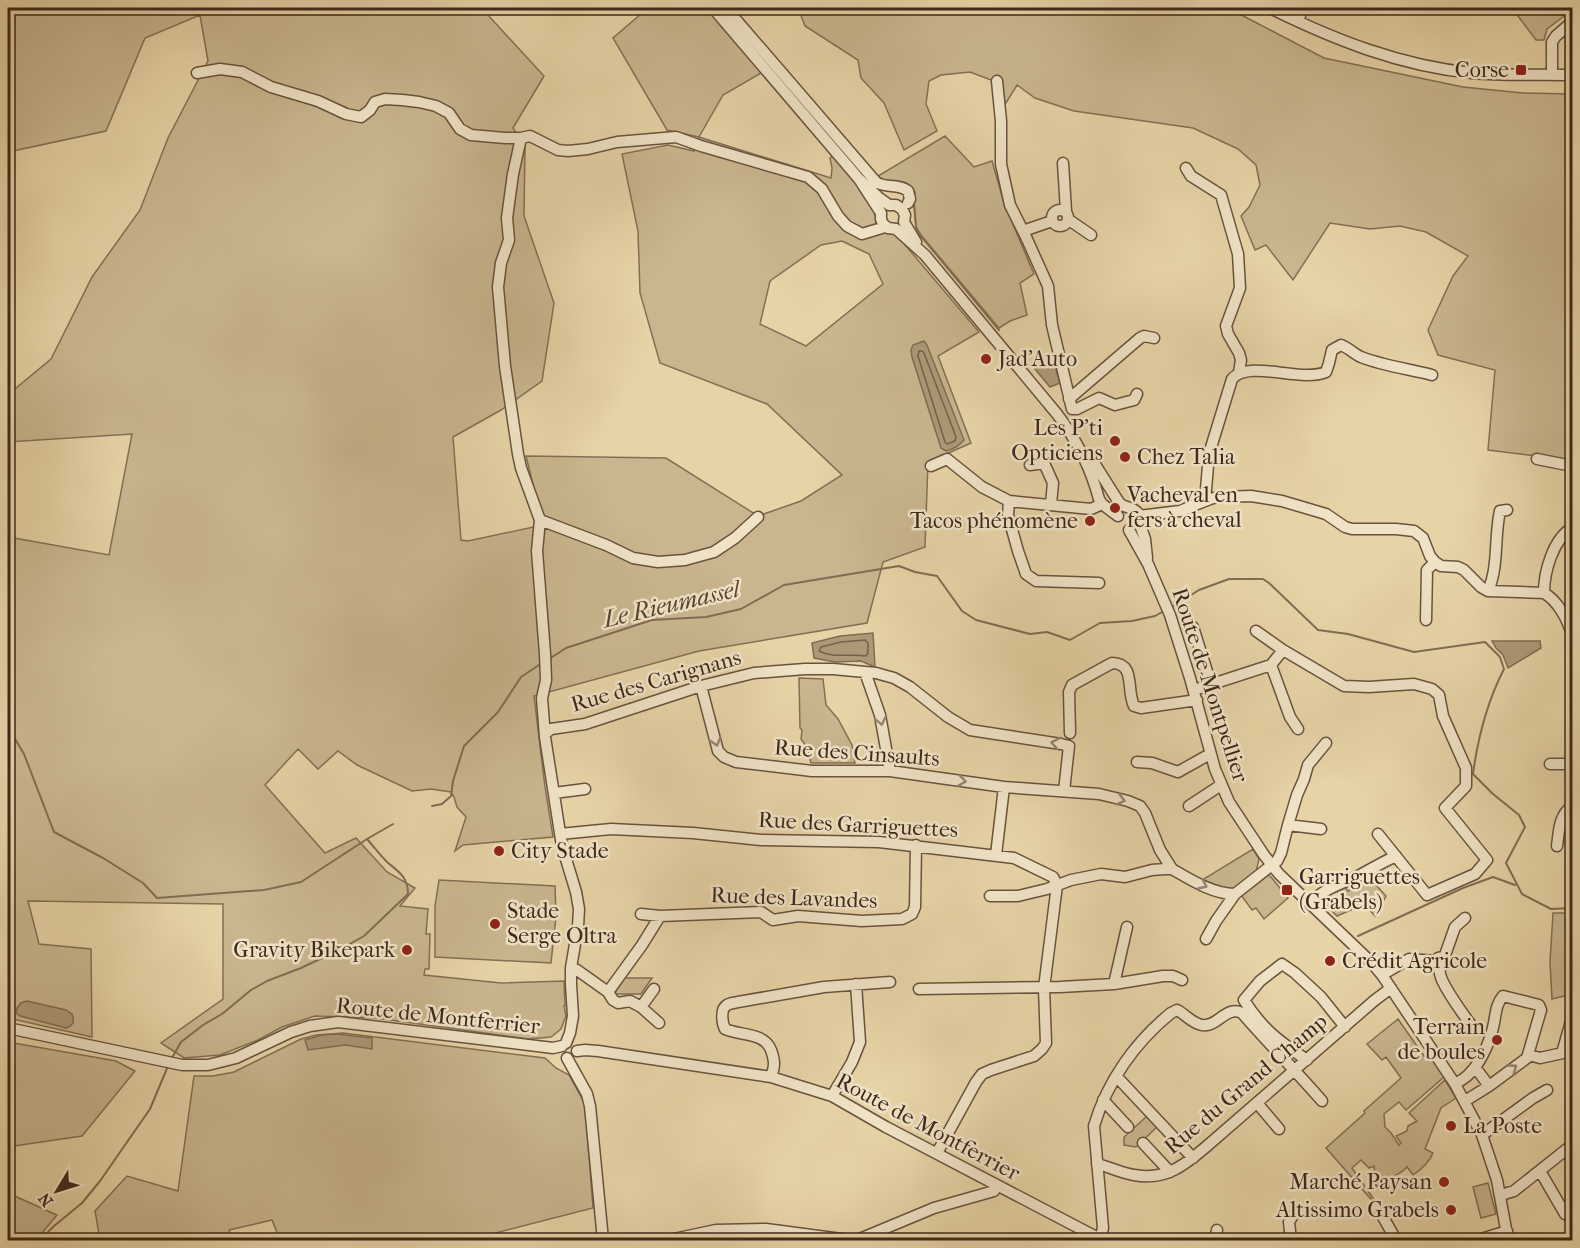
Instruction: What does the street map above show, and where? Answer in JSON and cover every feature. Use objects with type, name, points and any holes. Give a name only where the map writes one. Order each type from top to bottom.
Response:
[{"type":"street","points":[[713,8],[859,179],[888,221],[925,255],[1009,355],[1063,422],[1100,483],[1120,504],[1133,509],[1139,519]]},
{"type":"street","points":[[726,8],[876,182],[885,186],[901,187],[908,191],[910,195],[908,203]]},
{"type":"street","points":[[1269,8],[1351,44],[1426,66],[1493,75],[1572,75]]},
{"type":"street","points":[[1298,21],[1299,8]]},
{"type":"street","points":[[1552,75],[1551,51],[1554,38],[1572,22]]},
{"type":"street","points":[[197,73],[220,69],[242,72],[272,87],[318,101],[346,114],[361,117],[370,110],[375,102],[385,99],[420,102],[436,106],[449,113],[460,129],[471,135],[521,138],[530,136],[558,150],[588,149],[617,142],[676,137],[808,177],[822,189],[838,216],[847,226],[862,234],[888,221]]},
{"type":"street","points":[[997,81],[1001,121],[1001,164],[1010,205],[1048,286],[1052,325],[1070,404],[1077,410],[1100,398],[1115,405],[1134,400],[1137,394]]},
{"type":"street","points":[[521,138],[507,218],[509,240],[501,263],[498,287],[505,366],[518,454],[540,520],[537,551],[546,666],[542,698],[545,737],[561,846],[579,909],[571,968],[573,1016],[569,1050],[590,1106],[603,1240]]},
{"type":"street","points":[[1023,231],[1052,221],[1056,225],[1066,224],[1064,163]]},
{"type":"street","points":[[1186,168],[1191,176],[1221,195],[1238,254],[1240,288],[1226,326],[1241,360],[1239,372],[1232,379],[1209,454],[1205,501]]},
{"type":"street","points":[[1067,216],[1091,235]]},
{"type":"street","points":[[1063,422],[1070,404],[1140,338],[1144,336],[1154,338]]},
{"type":"street","points":[[1239,372],[1321,374],[1326,372],[1332,350],[1341,345],[1358,357],[1432,375]]},
{"type":"street","points":[[931,466],[947,459],[982,487],[1009,501],[1091,509],[1102,504]]},
{"type":"street","points":[[1537,459],[1572,466]]},
{"type":"street","points":[[1030,465],[1044,463],[1053,483],[1051,504]]},
{"type":"street","points":[[1100,483],[1099,499],[1118,516]]},
{"type":"street","points":[[1139,519],[1180,511],[1218,497],[1251,496],[1326,514],[1352,529],[1414,531],[1423,538],[1435,562],[1441,566],[1458,567],[1464,570],[1488,591],[1544,593],[1551,597],[1572,631]]},
{"type":"street","points":[[1009,501],[1008,515],[1026,574],[1036,581],[1099,583]]},
{"type":"street","points":[[1126,508],[1121,511],[1117,519],[1122,528],[1129,530],[1135,528],[1139,519]]},
{"type":"street","points":[[1488,591],[1494,576],[1500,511],[1507,510]]},
{"type":"street","points":[[540,520],[606,545],[633,558],[658,562],[685,560],[714,552],[735,538],[758,516]]},
{"type":"street","name":"Route de Montpellier","points":[[1139,519],[1145,539],[1148,564]]},
{"type":"street","points":[[1544,593],[1547,569],[1553,553],[1563,534],[1572,528]]},
{"type":"street","name":"Route de Montpellier","points":[[1129,530],[1148,564],[1170,615],[1221,785],[1237,814],[1272,865],[1382,975],[1455,1084],[1482,1135],[1494,1168],[1508,1236]]},
{"type":"street","points":[[1426,620],[1427,570],[1435,562]]},
{"type":"street","points":[[1193,627],[1211,684]]},
{"type":"street","points":[[1256,631],[1283,650],[1344,686],[1414,684],[1431,689],[1439,695],[1443,716],[1466,768],[1466,786],[1445,808],[1487,860],[1475,874],[1426,895],[1378,834]]},
{"type":"street","points":[[1070,733],[1069,692],[1071,686],[1112,663],[1120,663],[1125,667],[1131,699],[1134,706],[1141,708],[1195,695],[1211,684],[1271,665],[1283,650]]},
{"type":"street","points":[[1271,665],[1290,717],[1298,729]]},
{"type":"street","name":"Rue des Carignans","points":[[546,733],[551,729],[585,724],[701,686],[754,673],[833,669],[876,673],[894,678],[910,687],[948,717],[970,730],[1069,746],[1064,791]]},
{"type":"street","points":[[865,672],[880,715],[890,771]]},
{"type":"street","name":"Rue des Cinsaults","points":[[701,686],[718,751],[729,760],[812,771],[890,771],[1005,787],[1064,791]]},
{"type":"street","points":[[1206,939],[1236,894],[1279,858],[1308,765],[1326,743]]},
{"type":"street","points":[[1137,762],[1178,772],[1210,754]]},
{"type":"street","points":[[1550,764],[1572,764]]},
{"type":"street","points":[[1189,806],[1221,785]]},
{"type":"street","points":[[996,855],[1005,787]]},
{"type":"street","points":[[554,793],[585,789]]},
{"type":"street","points":[[1064,791],[1099,794],[1140,806],[1150,822],[1160,850],[1172,869]]},
{"type":"street","points":[[1557,846],[1561,819],[1572,806]]},
{"type":"street","points":[[1288,825],[1321,829]]},
{"type":"street","name":"Rue des Garriguettes","points":[[560,834],[611,829],[693,833],[761,840],[879,842],[916,845],[1014,858],[1053,877],[1057,885]]},
{"type":"street","name":"Rue des Lavandes","points":[[641,914],[660,916],[761,912],[773,920],[798,916],[862,921],[902,919],[912,914],[915,907],[916,845]]},
{"type":"street","points":[[1310,904],[1320,894],[1396,856]]},
{"type":"street","points":[[990,897],[1018,896],[1071,880],[1101,874],[1125,877],[1165,868],[1172,869],[1215,891],[1236,894]]},
{"type":"street","points":[[937,1154],[982,1074],[1034,1056],[1046,1043],[1044,988],[1057,885]]},
{"type":"street","points":[[608,992],[660,916]]},
{"type":"street","points":[[1465,918],[1455,927],[1440,962],[1442,980],[1474,1029]]},
{"type":"street","points":[[1114,984],[1127,927]]},
{"type":"street","points":[[1382,975],[1409,959],[1440,962]]},
{"type":"street","points":[[1307,1060],[1265,1029],[1244,1000],[1260,981],[1282,964],[1322,997],[1345,1027]]},
{"type":"street","points":[[571,968],[608,992],[613,1000],[618,1003],[630,1001],[659,1023]]},
{"type":"street","points":[[920,989],[1044,988],[1114,984],[1163,976],[1173,976],[1182,980]]},
{"type":"street","points":[[771,1077],[775,1061],[768,1043],[758,1037],[725,1029],[723,1007],[725,1005],[824,987],[890,982]]},
{"type":"street","points":[[832,1096],[852,1062],[860,1042],[856,984]]},
{"type":"street","points":[[640,1007],[654,988]]},
{"type":"street","name":"Rue du Grand Champ","points":[[1098,1170],[1114,1170],[1136,1176],[1159,1176],[1170,1172],[1192,1158],[1391,988]]},
{"type":"street","points":[[1455,1084],[1470,1074],[1475,1067],[1489,1039],[1496,1011],[1503,996],[1539,1005],[1541,1011],[1528,1055],[1489,1086],[1465,1101]]},
{"type":"street","points":[[1101,1240],[1103,1228],[1094,1126],[1103,1100],[1127,1057],[1166,1017],[1177,1010],[1198,1025],[1207,1026],[1231,1011],[1242,1013],[1322,1101]]},
{"type":"street","points":[[1528,1055],[1540,1058],[1567,1052],[1572,1018]]},
{"type":"street","name":"Route de Montferrier","points":[[8,1028],[159,1061],[182,1065],[208,1065],[236,1058],[291,1032],[310,1026],[338,1022],[678,1062],[771,1077],[832,1096],[886,1127],[1101,1240]]},
{"type":"street","points":[[1475,1067],[1489,1086]]},
{"type":"street","points":[[1116,1076],[1192,1158]]},
{"type":"street","points":[[1482,1135],[1547,1090]]},
{"type":"street","points":[[1103,1100],[1128,1127]]},
{"type":"street","points":[[1257,1103],[1279,1129]]},
{"type":"street","points":[[1143,1143],[1170,1172]]},
{"type":"street","points":[[1501,1195],[1514,1191],[1572,1145]]},
{"type":"street","points":[[1540,1171],[1565,1214]]},
{"type":"street","points":[[857,1240],[934,1208],[994,1191],[997,1186]]},
{"type":"street","points":[[1378,1208],[1396,1240]]},
{"type":"street","points":[[1291,1240],[1289,1222],[1292,1217]]},
{"type":"street","points":[[669,1240],[716,1230],[766,1229],[849,1240]]},
{"type":"street","points":[[1478,1240],[1508,1236]]},
{"type":"shaded area","points":[[8,8],[491,8],[487,14],[544,76],[513,128],[525,147],[524,216],[554,303],[542,381],[501,410],[453,437],[461,540],[468,541],[543,525],[526,456],[666,458],[758,516],[801,501],[842,475],[767,404],[660,363],[640,293],[638,231],[622,154],[668,145],[694,151],[699,137],[831,178],[830,158],[834,155],[872,207],[876,223],[884,231],[895,233],[979,332],[938,356],[971,443],[928,462],[925,547],[883,562],[867,623],[699,651],[534,696],[553,837],[463,845],[455,851],[466,817],[457,807],[451,792],[431,789],[412,791],[357,765],[338,751],[318,769],[298,749],[265,785],[325,853],[356,838],[387,872],[415,888],[400,906],[428,909],[426,934],[430,934],[429,969],[425,969],[424,975],[501,983],[564,981],[566,1016],[561,1029],[551,1037],[528,1039],[376,1018],[315,1016],[282,1027],[258,1040],[220,1055],[184,1058],[161,1043],[223,999],[223,904],[28,901],[39,944],[91,949],[92,1037],[8,1018],[8,537],[109,555],[132,434],[8,442],[8,383],[16,388],[51,359],[92,277],[140,210],[168,138],[208,61],[200,15],[145,38],[106,131],[8,152]],"holes":[[[842,241],[869,254],[883,284],[806,346],[760,324],[770,281],[821,245]]]},
{"type":"shaded area","points":[[648,8],[706,8],[763,72],[723,95],[699,137],[667,130],[613,38]]},
{"type":"shaded area","points":[[798,8],[1228,8],[1324,58],[1463,87],[1523,93],[1572,94],[1572,463],[1488,450],[1495,370],[1438,355],[1428,330],[1453,276],[1468,256],[1426,232],[1400,226],[1370,229],[1330,223],[1293,280],[1266,245],[1255,250],[1241,216],[1249,207],[1260,185],[1256,165],[1238,149],[1193,128],[1074,111],[1035,98],[1017,85],[1004,106],[994,81],[970,72],[941,75],[929,81],[926,104],[937,131],[904,150],[884,103],[861,78],[858,60],[805,26]]},
{"type":"shaded area","points":[[1512,8],[1572,8],[1572,10],[1547,29],[1544,40],[1536,40]]},
{"type":"shaded area","points":[[945,136],[974,167],[992,161],[1004,203],[1034,274],[1020,283],[1027,315],[999,328],[916,227],[913,189],[904,182],[885,181],[878,176]]},
{"type":"shaded area","points":[[799,678],[823,679],[826,705],[838,719],[852,745],[855,763],[811,763],[807,747],[801,739]]},
{"type":"shaded area","points":[[1253,849],[1259,859],[1256,872],[1237,887],[1229,890],[1202,880]]},
{"type":"shaded area","points":[[1268,875],[1288,898],[1264,919],[1256,908],[1252,910],[1241,895]]},
{"type":"shaded area","points":[[1368,876],[1386,896],[1375,916],[1364,904],[1337,916],[1324,903],[1324,898],[1327,896],[1334,910],[1337,908],[1339,910],[1349,899],[1344,894],[1341,896],[1337,891],[1345,887],[1348,891],[1354,888],[1351,884]]},
{"type":"shaded area","name":"Stade Serge Oltra","points":[[439,880],[555,886],[556,917],[551,963],[435,957],[435,906]]},
{"type":"shaded area","points":[[1553,913],[1572,913],[1572,994],[1552,999],[1550,962]]},
{"type":"shaded area","points":[[626,976],[627,978],[652,978],[641,994],[614,994]]},
{"type":"shaded area","points":[[1398,1019],[1424,1056],[1429,1053],[1444,1077],[1406,1110],[1399,1102],[1384,1114],[1385,1127],[1399,1145],[1401,1143],[1396,1136],[1407,1131],[1408,1126],[1417,1121],[1409,1113],[1445,1080],[1456,1098],[1441,1108],[1425,1149],[1433,1153],[1425,1165],[1413,1175],[1407,1167],[1376,1187],[1374,1166],[1369,1168],[1361,1160],[1352,1168],[1376,1205],[1326,1148],[1401,1078],[1386,1057],[1382,1060],[1367,1044]]},
{"type":"shaded area","points":[[343,1033],[545,1058],[556,1068],[569,1075],[585,1104],[593,1208],[468,1240],[280,1240],[272,1220],[229,1230],[232,1240],[100,1240],[95,1211],[127,1176],[178,1191],[194,1076],[213,1076],[234,1072],[301,1039],[316,1035]]},
{"type":"shaded area","points":[[8,1042],[116,1061],[135,1071],[82,1136],[8,1147]]},
{"type":"shaded area","points":[[1147,1116],[1157,1127],[1136,1147],[1124,1145],[1124,1137]]},
{"type":"shaded area","points":[[1488,1183],[1496,1214],[1481,1218],[1473,1187]]},
{"type":"shaded area","points":[[8,1193],[57,1215],[36,1240],[8,1240]]},
{"type":"water","points":[[924,341],[964,440],[956,447],[946,451],[941,448],[912,357],[913,345]]},
{"type":"water","points":[[1053,360],[1060,383],[1050,387],[1035,369],[1036,364]]},
{"type":"water","points":[[873,633],[875,667],[861,661],[835,662],[814,658],[812,643],[840,636]]},
{"type":"water","points":[[1492,641],[1540,641],[1541,648],[1508,668],[1503,655]]},
{"type":"water","points":[[27,1001],[66,1010],[72,1014],[73,1023],[66,1028],[20,1016],[16,1013],[17,1008],[21,1003]]},
{"type":"water","points":[[336,1034],[372,1038],[372,1049],[345,1045],[308,1050],[305,1040]]},
{"type":"waterway","points":[[914,203],[916,227],[920,235],[999,330]]},
{"type":"waterway","name":"Le Rieumassel","points":[[549,659],[566,648],[652,620],[706,617],[741,609],[784,585],[899,566],[937,576],[962,611],[976,620],[1030,634],[1047,632],[1070,640],[1100,623],[1132,621],[1155,616],[1164,611]]},
{"type":"waterway","name":"Le Rieumassel","points":[[1172,607],[1199,590],[1229,579],[1263,579],[1318,630],[1348,634],[1414,652],[1485,642],[1500,657],[1504,669],[1484,720],[1473,774],[1519,815],[1525,827],[1506,863],[1522,894],[1551,909],[1572,908]]},
{"type":"waterway","name":"Le Rieumassel","points":[[432,806],[442,804],[451,796],[453,781],[464,746],[498,712],[521,677],[542,663]]},
{"type":"waterway","points":[[8,727],[24,754],[54,832],[103,858],[143,883],[157,898],[264,890],[301,882],[367,839]]},
{"type":"waterway","name":"Le Rieumassel","points":[[172,1058],[181,1042],[222,1014],[251,990],[339,950],[364,936],[408,894],[408,888],[402,875],[367,839],[393,824]]},
{"type":"waterway","points":[[1358,936],[1463,888],[1493,877],[1515,885]]},
{"type":"waterway","name":"Le Rieumassel","points":[[40,1240],[82,1203],[100,1181],[150,1109],[168,1066]]},
{"type":"place","name":"Corse","points":[[1521,70]]},
{"type":"place","name":"Jad'Auto","points":[[986,359]]},
{"type":"place","name":"Les P'ti Opticiens","points":[[1115,441]]},
{"type":"place","name":"Chez Talia","points":[[1125,457]]},
{"type":"place","name":"Vacheval en fers à cheval","points":[[1115,508]]},
{"type":"place","name":"Tacos phénomène","points":[[1090,521]]},
{"type":"place","name":"City Stade","points":[[499,851]]},
{"type":"place","name":"Garriguettes (Grabels)","points":[[1287,890]]},
{"type":"place","name":"Stade Serge Oltra","points":[[495,924]]},
{"type":"place","name":"Gravity Bikepark","points":[[407,950]]},
{"type":"place","name":"Crédit Agricole","points":[[1330,961]]},
{"type":"place","name":"Terrain de boules","points":[[1497,1040]]},
{"type":"place","name":"La Poste","points":[[1451,1126]]},
{"type":"place","name":"Marché Paysan","points":[[1444,1182]]},
{"type":"place","name":"Altissimo Grabels","points":[[1451,1210]]}]
